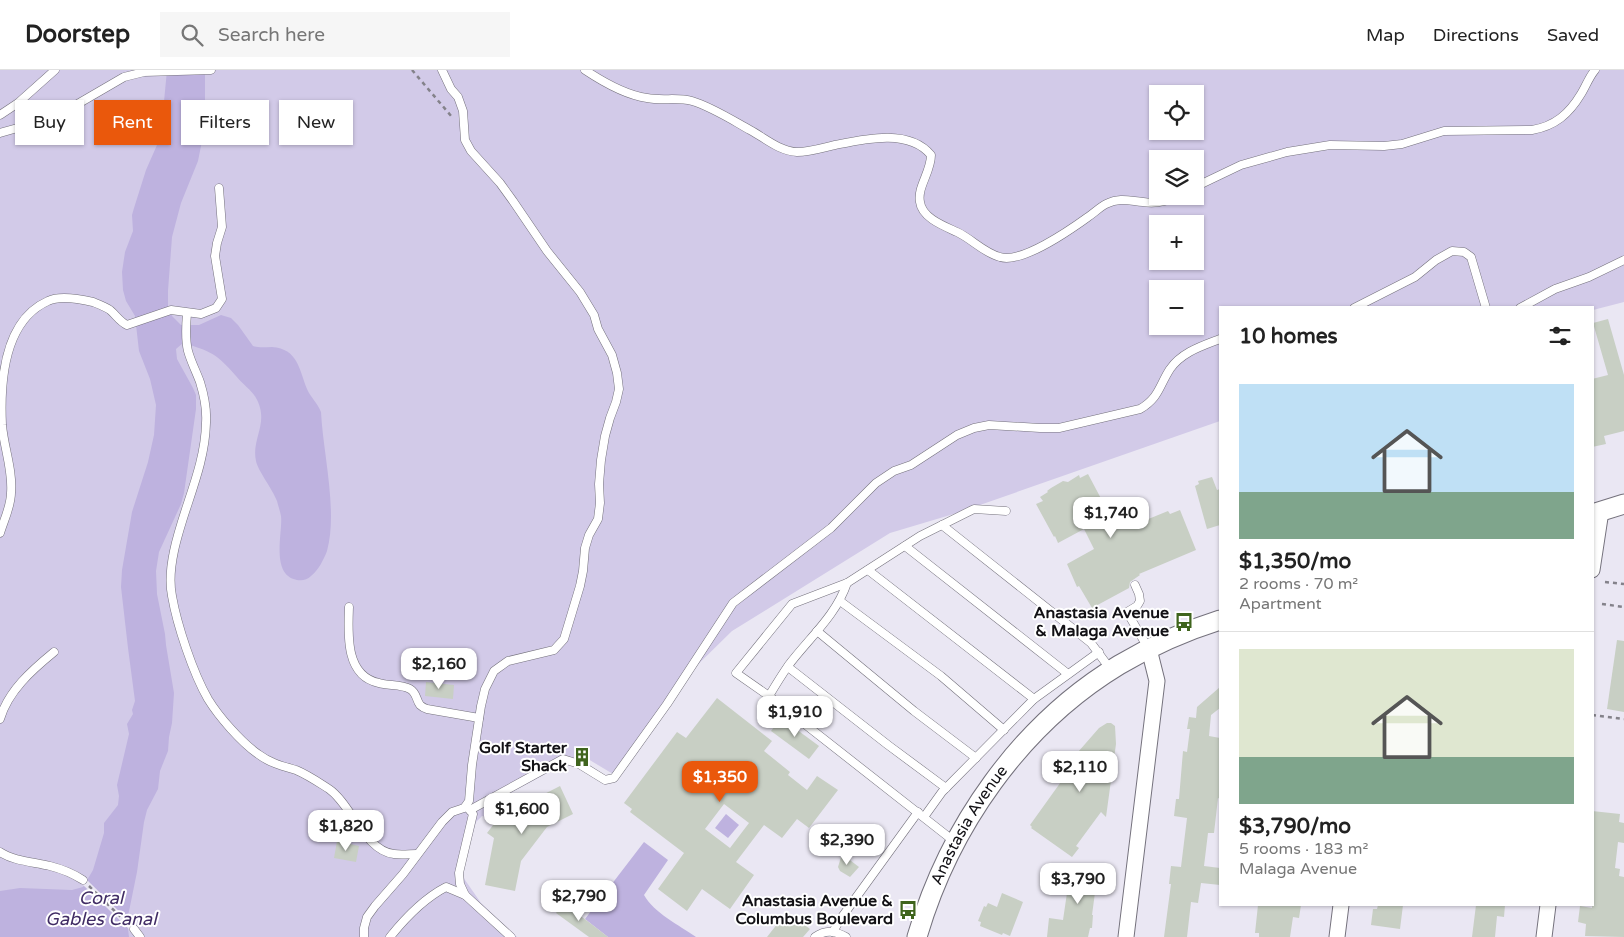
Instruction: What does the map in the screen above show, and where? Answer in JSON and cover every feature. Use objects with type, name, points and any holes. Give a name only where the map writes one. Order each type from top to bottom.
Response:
[{"type":"street","points":[[1594,547],[1597,512],[1624,504]]},
{"type":"street","name":"Anastasia Avenue","points":[[917,937],[934,888],[955,842],[1004,768],[1021,749],[1073,698],[1111,670],[1178,636],[1219,620]]},
{"type":"street","points":[[1126,937],[1157,681],[1149,650]]},
{"type":"street","points":[[1337,937],[1341,906]]},
{"type":"street","points":[[1544,937],[1548,906]]},
{"type":"lane","points":[[0,115],[18,103],[56,70]]},
{"type":"lane","points":[[0,133],[69,109],[124,77],[144,72],[210,70]]},
{"type":"lane","points":[[442,70],[451,89],[458,97],[463,111],[465,140],[471,151],[500,183],[547,251],[587,303],[594,315],[603,340],[612,355],[617,373],[618,389],[616,402],[605,436],[601,460],[598,520],[589,535],[580,586],[564,639],[554,650],[508,661],[494,672],[485,689],[479,718],[468,808],[473,814],[459,873],[460,884],[465,894],[511,937]]},
{"type":"lane","points":[[585,70],[614,86],[646,98],[691,100],[751,130],[783,149],[796,152],[812,151],[878,138],[911,141],[925,147],[931,155],[931,165],[920,190],[919,201],[922,210],[929,217],[968,238],[997,257],[1008,260],[1033,250],[1068,231],[1105,204],[1129,199],[1149,203]]},
{"type":"lane","points":[[1204,183],[1241,165],[1287,152],[1330,145],[1384,146],[1402,144],[1444,131],[1532,130],[1546,127],[1559,120],[1572,108],[1595,70]]},
{"type":"lane","points":[[0,533],[11,494],[11,475],[2,425],[1,392],[7,357],[16,332],[32,311],[49,300],[68,298],[94,302],[110,310],[123,324],[127,325],[171,310],[201,314],[216,308],[222,298],[215,256],[222,226],[219,188]]},
{"type":"lane","points":[[1358,306],[1415,277],[1436,260],[1452,251],[1464,252],[1471,257],[1485,306]]},
{"type":"lane","points":[[1524,306],[1555,289],[1589,277],[1624,260]]},
{"type":"lane","points":[[187,313],[187,349],[203,395],[206,423],[198,473],[174,549],[170,573],[171,595],[197,677],[208,700],[222,718],[257,754],[274,764],[298,771],[315,779],[332,791],[369,838],[381,849],[393,854],[417,854]]},
{"type":"lane","points":[[364,937],[367,917],[452,812],[468,808],[563,759],[579,764],[605,780],[614,778],[661,712],[733,603],[832,528],[876,483],[958,435],[974,428],[989,425],[1059,428],[1140,409],[1150,403],[1171,368],[1182,357],[1194,349],[1219,339]]},
{"type":"lane","points":[[955,842],[769,696],[736,673],[792,604],[847,584],[905,546],[974,509],[1006,511]]},
{"type":"lane","points":[[942,525],[1091,643],[1111,670]]},
{"type":"lane","points":[[905,546],[1068,674]]},
{"type":"lane","points":[[868,570],[1034,700]]},
{"type":"lane","points":[[769,696],[788,667],[840,601],[847,584]]},
{"type":"lane","points":[[1135,585],[1140,601],[1137,606],[1127,612],[1149,650]]},
{"type":"lane","points":[[840,601],[940,676],[1004,730]]},
{"type":"lane","points":[[348,607],[350,652],[356,668],[364,678],[378,683],[409,688],[416,694],[420,705],[427,709],[479,718]]},
{"type":"lane","points":[[817,632],[914,711],[976,758]]},
{"type":"lane","points":[[0,719],[17,688],[29,673],[54,652]]},
{"type":"lane","points":[[833,932],[839,920],[859,892],[921,814],[1034,700],[1098,652]]},
{"type":"lane","points":[[788,667],[946,788]]},
{"type":"lane","points":[[0,852],[70,872],[82,880]]},
{"type":"lane","points":[[390,937],[412,911],[431,895],[446,887],[465,894]]},
{"type":"lane","points":[[134,930],[140,937]]},
{"type":"lane","points":[[815,937],[822,932],[833,932],[846,937]]},
{"type":"path","points":[[412,70],[464,132]]},
{"type":"path","points":[[1605,582],[1624,584]]},
{"type":"path","points":[[1602,604],[1624,607]]},
{"type":"path","points":[[1594,715],[1624,719]]},
{"type":"path","points":[[82,880],[134,930]]},
{"type":"shaded area","points":[[0,70],[1624,70],[1624,302],[1594,310],[1594,306],[1219,306],[1219,421],[957,513],[890,533],[732,631],[678,684],[613,774],[583,756],[571,760],[494,802],[495,806],[487,817],[482,816],[476,822],[462,872],[465,880],[481,903],[517,937],[0,937]]},
{"type":"water","name":"Coral Gables Canal","points":[[167,70],[205,70],[205,100],[181,100],[181,145],[201,145],[198,161],[181,203],[172,237],[168,306],[172,316],[181,325],[199,325],[221,315],[231,318],[253,346],[281,349],[296,361],[307,389],[321,412],[331,518],[327,551],[314,574],[306,579],[297,580],[283,570],[280,552],[281,516],[275,496],[259,470],[256,461],[256,445],[261,423],[260,407],[252,392],[218,358],[200,348],[183,343],[176,349],[177,359],[196,395],[196,409],[184,493],[181,504],[159,552],[156,571],[157,594],[174,693],[172,723],[168,751],[160,771],[158,789],[147,810],[144,822],[137,872],[127,921],[129,937],[0,937],[0,891],[20,888],[72,890],[83,887],[93,870],[104,833],[104,823],[118,805],[117,785],[129,734],[127,724],[133,714],[132,710],[135,701],[121,587],[122,570],[132,512],[148,462],[154,435],[156,405],[150,379],[139,351],[135,316],[126,301],[123,290],[122,272],[125,252],[133,231],[132,215],[146,170],[157,145],[171,145],[171,100],[164,100]]},
{"type":"water","points":[[726,814],[739,825],[728,838],[715,828]]},
{"type":"water","points":[[644,842],[668,860],[644,895],[660,913],[696,937],[608,937],[585,919]]},
{"type":"pier","points":[[86,879],[130,922],[130,930],[82,884]]},
{"type":"building","points":[[1608,319],[1624,375],[1624,431],[1604,436],[1606,444],[1594,447],[1594,378],[1608,375],[1594,323]]},
{"type":"building","points":[[1088,474],[1114,523],[1136,513],[1141,522],[1168,511],[1170,514],[1180,510],[1196,550],[1139,574],[1130,582],[1129,588],[1092,608],[1079,586],[1077,587],[1067,564],[1094,549],[1084,529],[1058,543],[1036,504],[1043,501],[1040,497],[1047,491],[1063,481],[1068,482],[1079,475],[1080,478]]},
{"type":"building","points":[[1212,477],[1217,490],[1219,489],[1219,525],[1207,529],[1195,486],[1199,484],[1198,481]]},
{"type":"building","points":[[1617,640],[1624,641],[1624,712],[1607,709]]},
{"type":"building","points":[[426,682],[454,685],[453,699],[425,696]]},
{"type":"building","points":[[1219,688],[1219,709],[1211,715],[1209,736],[1219,738],[1219,798],[1214,833],[1208,833],[1204,866],[1219,868],[1219,885],[1201,883],[1198,903],[1191,902],[1187,937],[1164,937],[1171,884],[1169,884],[1171,866],[1181,867],[1187,818],[1174,816],[1176,799],[1179,799],[1183,751],[1187,752],[1190,729],[1187,729],[1189,717],[1196,718],[1197,707]]},
{"type":"building","points":[[717,698],[772,741],[764,751],[790,772],[788,775],[807,790],[817,776],[838,790],[809,828],[797,819],[782,838],[764,825],[736,862],[754,875],[730,909],[702,889],[687,911],[658,889],[684,853],[630,812],[632,809],[624,803],[677,732],[686,738]],"holes":[[[724,804],[749,823],[730,848],[705,829]]]},
{"type":"building","points":[[781,718],[819,746],[809,759],[771,731]]},
{"type":"building","points":[[1107,723],[1115,726],[1116,744],[1106,817],[1101,812],[1076,846],[1079,848],[1072,857],[1031,828],[1030,825],[1063,779],[1058,775],[1099,728]]},
{"type":"building","points":[[560,786],[573,814],[547,827],[521,861],[515,891],[485,885],[494,838],[487,833],[510,803],[517,808]]},
{"type":"building","points":[[1594,811],[1620,814],[1619,822],[1624,823],[1624,843],[1618,842],[1615,868],[1620,869],[1619,876],[1624,877],[1624,937],[1585,936],[1586,924],[1578,922],[1580,906],[1592,908],[1594,906]]},
{"type":"building","points":[[337,841],[359,846],[356,862],[334,858]]},
{"type":"building","points":[[842,854],[859,867],[850,877],[840,871],[838,867]]},
{"type":"building","points":[[1075,865],[1101,868],[1099,886],[1096,885],[1092,928],[1090,928],[1088,937],[1047,937],[1049,918],[1063,920],[1068,886],[1072,887]]},
{"type":"building","points":[[1002,893],[1023,902],[1010,936],[1003,933],[1002,935],[980,926],[981,922],[978,921],[984,906],[986,907],[988,903],[997,907]]},
{"type":"building","points":[[563,903],[608,937],[589,937],[556,913]]},
{"type":"building","points":[[1258,906],[1301,906],[1299,918],[1293,917],[1290,937],[1259,937],[1259,933],[1255,933]]},
{"type":"building","points":[[1378,906],[1403,906],[1400,929],[1371,925],[1373,909],[1377,909]]},
{"type":"building","points":[[1476,906],[1505,906],[1504,917],[1497,916],[1495,937],[1472,937]]},
{"type":"building","points":[[789,913],[810,929],[803,937],[767,937],[778,923],[780,925]]},
{"type":"place","name":"Anastasia Avenue & Malaga Avenue","points":[[1184,622]]},
{"type":"place","name":"Golf Starter Shack","points":[[582,757]]},
{"type":"place","name":"Anastasia Avenue & Columbus Boulevard","points":[[908,910]]}]
